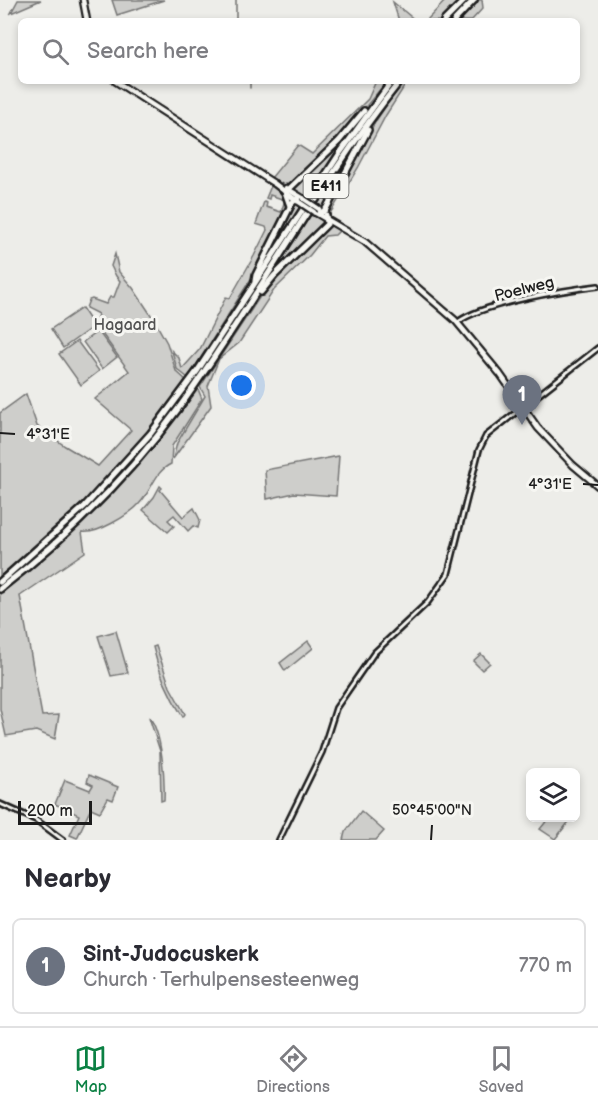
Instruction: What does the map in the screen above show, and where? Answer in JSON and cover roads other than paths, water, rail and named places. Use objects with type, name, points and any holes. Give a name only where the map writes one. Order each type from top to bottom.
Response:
[{"type":"highway","points":[[447,18],[465,0]]},
{"type":"highway","points":[[457,18],[474,0]]},
{"type":"highway","points":[[289,207],[289,200],[386,84]]},
{"type":"highway","name":"E411","points":[[0,589],[88,513],[144,452],[190,393],[389,84]]},
{"type":"highway","name":"E411","points":[[0,582],[85,507],[128,461],[173,406],[367,119],[397,84]]},
{"type":"highway","points":[[325,216],[328,204],[369,128],[367,108]]},
{"type":"highway","points":[[254,284],[256,275],[294,195]]},
{"type":"highway","points":[[248,306],[325,216],[328,212],[328,204]]},
{"type":"main road","points":[[83,0],[86,18]]},
{"type":"main road","points":[[121,84],[294,195],[379,254],[458,322],[500,374],[538,428],[573,465],[598,486]]},
{"type":"street","name":"Poelweg","points":[[458,322],[498,306],[568,290],[598,286]]},
{"type":"street","points":[[279,840],[322,752],[336,708],[374,653],[428,602],[448,574],[483,441],[493,429],[598,348]]},
{"type":"street","points":[[0,804],[36,820],[63,840]]},
{"type":"waterway","points":[[236,0],[236,18]]},
{"type":"place","name":"Sint-Judocuskerk","points":[[522,425]]},
{"type":"park label","name":"Hagaard","points":[[125,324]]}]
